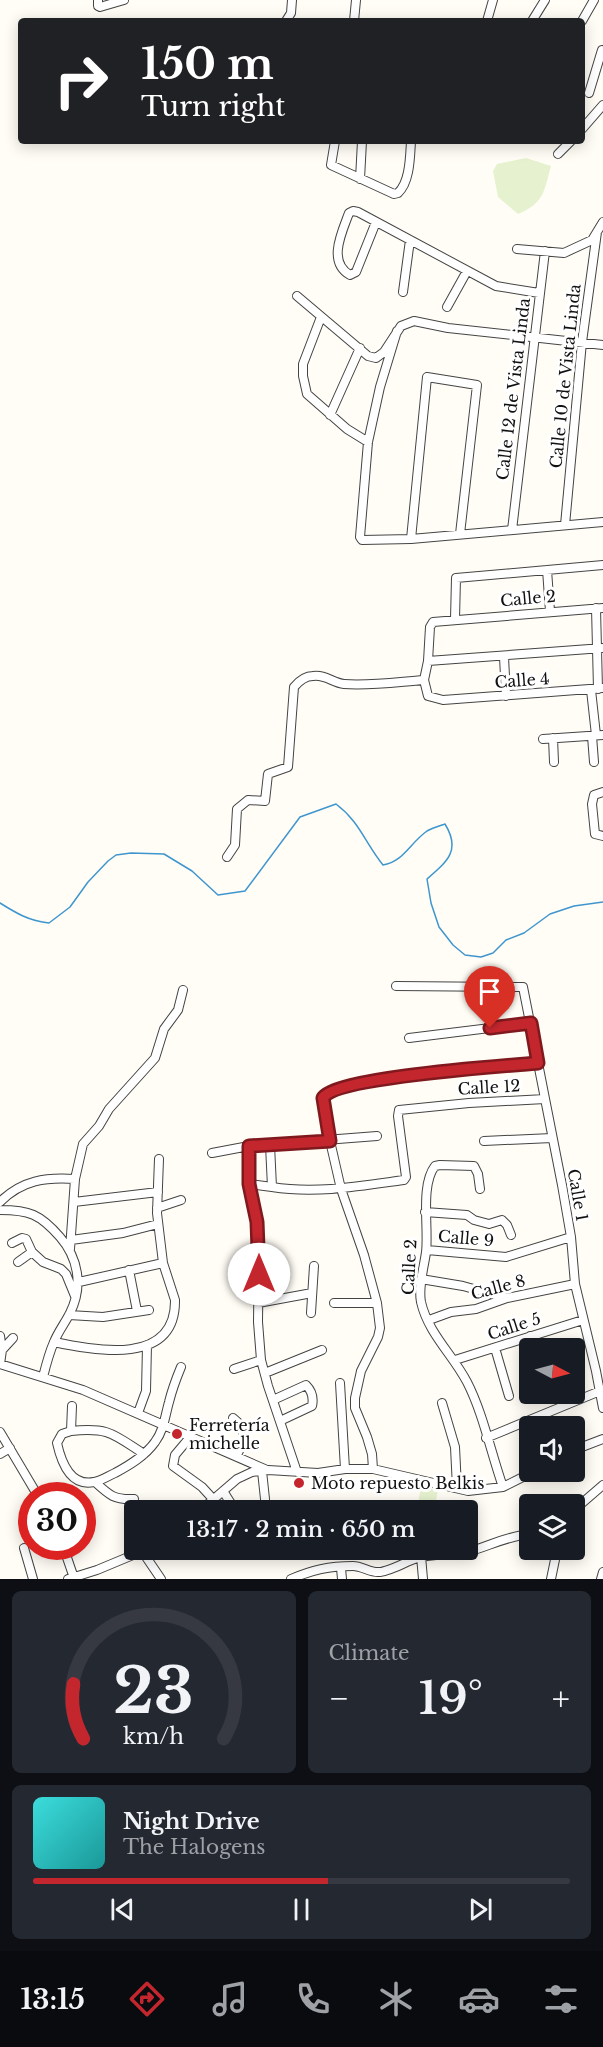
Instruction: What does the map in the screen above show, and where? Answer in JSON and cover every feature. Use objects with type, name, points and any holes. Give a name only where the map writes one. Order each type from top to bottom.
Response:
[{"type":"street","points":[[98,0],[100,7],[123,0]]},
{"type":"street","points":[[288,18],[291,13],[291,0]]},
{"type":"street","points":[[354,18],[356,0]]},
{"type":"street","points":[[534,18],[545,0]]},
{"type":"street","points":[[584,18],[594,0]]},
{"type":"street","points":[[487,18],[490,1]]},
{"type":"street","points":[[589,93],[601,64],[602,50]]},
{"type":"street","points":[[585,126],[603,105]]},
{"type":"street","points":[[334,144],[331,165],[390,192],[398,193],[406,175],[411,144]]},
{"type":"street","points":[[360,179],[362,144]]},
{"type":"street","points":[[558,154],[568,144]]},
{"type":"street","points":[[375,222],[356,272],[350,275],[341,267],[337,249],[349,213],[353,211],[375,222],[410,240],[496,286],[539,292]]},
{"type":"street","points":[[517,249],[564,253],[592,240],[603,222]]},
{"type":"street","name":"Calle 10 de Vista Linda","points":[[565,525],[582,342],[597,232]]},
{"type":"street","points":[[403,292],[410,240]]},
{"type":"street","name":"Calle 12 de Vista Linda","points":[[512,530],[545,251]]},
{"type":"street","points":[[447,307],[467,271]]},
{"type":"street","points":[[297,296],[369,356],[380,356],[401,326],[414,321],[448,328],[603,345]]},
{"type":"street","points":[[321,317],[303,364],[307,394],[347,429],[368,442]]},
{"type":"street","points":[[397,331],[380,387],[368,442],[360,537],[362,540],[411,539],[603,522]]},
{"type":"street","points":[[330,415],[360,348]]},
{"type":"street","points":[[411,539],[427,377],[477,385],[460,534]]},
{"type":"street","points":[[455,619],[455,580],[458,578],[603,565]]},
{"type":"street","points":[[547,570],[550,612]]},
{"type":"street","points":[[594,762],[600,649],[599,608]]},
{"type":"street","name":"Calle 2","points":[[428,661],[431,623],[455,619],[599,608]]},
{"type":"street","points":[[226,857],[235,845],[237,809],[248,800],[265,801],[268,774],[288,767],[294,687],[298,681],[313,675],[326,677],[337,683],[355,685],[424,680],[428,661],[600,649]]},
{"type":"street","points":[[504,657],[506,696]]},
{"type":"street","name":"Calle 4","points":[[424,680],[428,696],[443,700],[597,689]]},
{"type":"street","points":[[543,739],[597,735]]},
{"type":"street","points":[[553,738],[554,762]]},
{"type":"street","points":[[603,792],[594,795],[592,804],[595,834],[603,837]]},
{"type":"street","name":"Calle 1","points":[[396,986],[524,987],[571,1237],[575,1284],[603,1408]]},
{"type":"street","points":[[43,1377],[54,1342],[76,1299],[79,1281],[71,1245],[75,1179],[83,1144],[99,1126],[109,1109],[155,1058],[164,1029],[178,1010],[183,990]]},
{"type":"street","points":[[409,1038],[531,1023]]},
{"type":"street","points":[[373,1469],[372,1454],[355,1408],[355,1398],[361,1371],[378,1337],[380,1328],[377,1303],[364,1255],[341,1189],[323,1102],[326,1094],[380,1079],[538,1063]]},
{"type":"street","name":"Calle 12","points":[[341,1189],[406,1179],[399,1110],[545,1099]]},
{"type":"street","points":[[212,1153],[249,1146],[377,1136]]},
{"type":"street","points":[[484,1141],[552,1138]]},
{"type":"street","points":[[270,1145],[272,1187]]},
{"type":"street","points":[[249,1146],[249,1184],[255,1208],[259,1243],[258,1303],[261,1360],[297,1472]]},
{"type":"street","points":[[54,1342],[102,1350],[133,1349],[147,1345],[168,1329],[174,1315],[175,1300],[163,1263],[158,1224],[159,1160]]},
{"type":"street","name":"Calle 2","points":[[480,1188],[474,1166],[435,1166],[430,1172],[425,1212],[427,1250],[421,1279],[421,1301],[441,1343],[455,1360],[468,1384],[503,1487]]},
{"type":"street","points":[[0,1202],[23,1184],[39,1179],[75,1179]]},
{"type":"street","points":[[249,1184],[301,1190],[341,1189]]},
{"type":"street","points":[[74,1202],[158,1192]]},
{"type":"street","points":[[157,1208],[181,1200]]},
{"type":"street","points":[[0,1210],[25,1210],[40,1218],[71,1245]]},
{"type":"street","points":[[425,1212],[466,1215],[489,1224],[502,1220],[507,1225],[510,1235]]},
{"type":"street","points":[[71,1245],[158,1224]]},
{"type":"street","name":"Calle 9","points":[[427,1250],[507,1257],[571,1237]]},
{"type":"street","points":[[12,1243],[24,1238],[32,1252],[43,1262],[61,1269],[66,1274],[76,1299]]},
{"type":"street","points":[[18,1262],[32,1252]]},
{"type":"street","points":[[79,1281],[163,1263]]},
{"type":"street","points":[[311,1313],[314,1266]]},
{"type":"street","points":[[129,1270],[137,1311]]},
{"type":"street","points":[[421,1279],[463,1286],[507,1298]]},
{"type":"street","name":"Calle 8","points":[[429,1320],[451,1312],[476,1309],[507,1298],[575,1284]]},
{"type":"street","points":[[258,1303],[312,1293]]},
{"type":"street","points":[[334,1302],[377,1303]]},
{"type":"street","points":[[69,1315],[103,1317],[149,1310]]},
{"type":"street","name":"Calle 5","points":[[455,1360],[583,1320]]},
{"type":"street","points":[[0,1336],[2,1350],[0,1364],[83,1390],[237,1455],[265,1470]]},
{"type":"street","points":[[2,1350],[13,1338]]},
{"type":"street","points":[[138,1413],[146,1391],[147,1345]]},
{"type":"street","points":[[495,1348],[509,1396]]},
{"type":"street","points":[[265,1373],[322,1350]]},
{"type":"street","points":[[234,1369],[261,1360]]},
{"type":"street","points":[[95,1482],[128,1466],[156,1441],[165,1424],[169,1401],[181,1367]]},
{"type":"street","points":[[340,1383],[345,1469]]},
{"type":"street","points":[[273,1400],[306,1385],[314,1399],[312,1406],[280,1421]]},
{"type":"street","points":[[486,1438],[600,1391]]},
{"type":"street","points":[[442,1403],[455,1447],[457,1488]]},
{"type":"street","points":[[71,1431],[72,1406]]},
{"type":"street","points":[[233,1418],[240,1423],[244,1434],[243,1443],[237,1455]]},
{"type":"street","points":[[83,1482],[75,1479],[60,1459],[57,1443],[63,1434],[71,1431],[110,1432],[144,1454]]},
{"type":"street","points":[[0,1432],[30,1482]]},
{"type":"street","points":[[191,1436],[175,1455],[173,1466],[213,1499],[237,1479],[265,1470],[318,1473],[345,1469],[373,1469],[468,1491],[503,1487],[519,1479]]},
{"type":"street","points":[[585,1446],[603,1439]]},
{"type":"street","points":[[0,1454],[10,1448]]},
{"type":"street","points":[[265,1470],[265,1499]]},
{"type":"street","points":[[96,1483],[119,1500],[134,1499]]},
{"type":"street","points":[[585,1501],[603,1485]]},
{"type":"street","points":[[223,1491],[229,1500]]},
{"type":"street","points":[[478,1548],[519,1535]]},
{"type":"street","points":[[66,1560],[71,1578],[124,1559]]},
{"type":"street","points":[[27,1560],[33,1579]]},
{"type":"street","points":[[150,1560],[161,1579]]},
{"type":"street","points":[[291,1579],[318,1568],[352,1566],[366,1568],[377,1573],[387,1571],[410,1560]]},
{"type":"street","points":[[421,1560],[423,1579]]},
{"type":"street","points":[[551,1579],[555,1560]]},
{"type":"street","points":[[341,1568],[342,1579]]},
{"type":"street","points":[[601,1579],[603,1572]]},
{"type":"green space","points":[[526,158],[551,166],[542,195],[534,205],[518,214],[498,197],[493,171],[497,164]]},
{"type":"green space","points":[[421,1487],[438,1490],[436,1500],[419,1500]]},
{"type":"waterway","points":[[0,903],[29,918],[49,923],[70,907],[88,882],[108,861],[116,855],[131,853],[164,854],[192,871],[218,895],[245,891],[300,817],[336,804],[357,825],[383,865],[396,860],[427,831],[445,824],[452,841],[450,855],[427,879],[431,903],[439,927],[453,945],[465,955],[481,957],[493,953],[506,940],[524,933],[550,914],[574,906],[603,902]]},
{"type":"place","name":"Ferretería michelle","points":[[177,1434]]},
{"type":"place","name":"Moto repuesto Belkis","points":[[299,1483]]},
{"type":"route","points":[[259,1274],[257,1222],[249,1184],[249,1146],[330,1141],[323,1098],[334,1090],[380,1079],[538,1063],[531,1023],[490,1028]]}]
